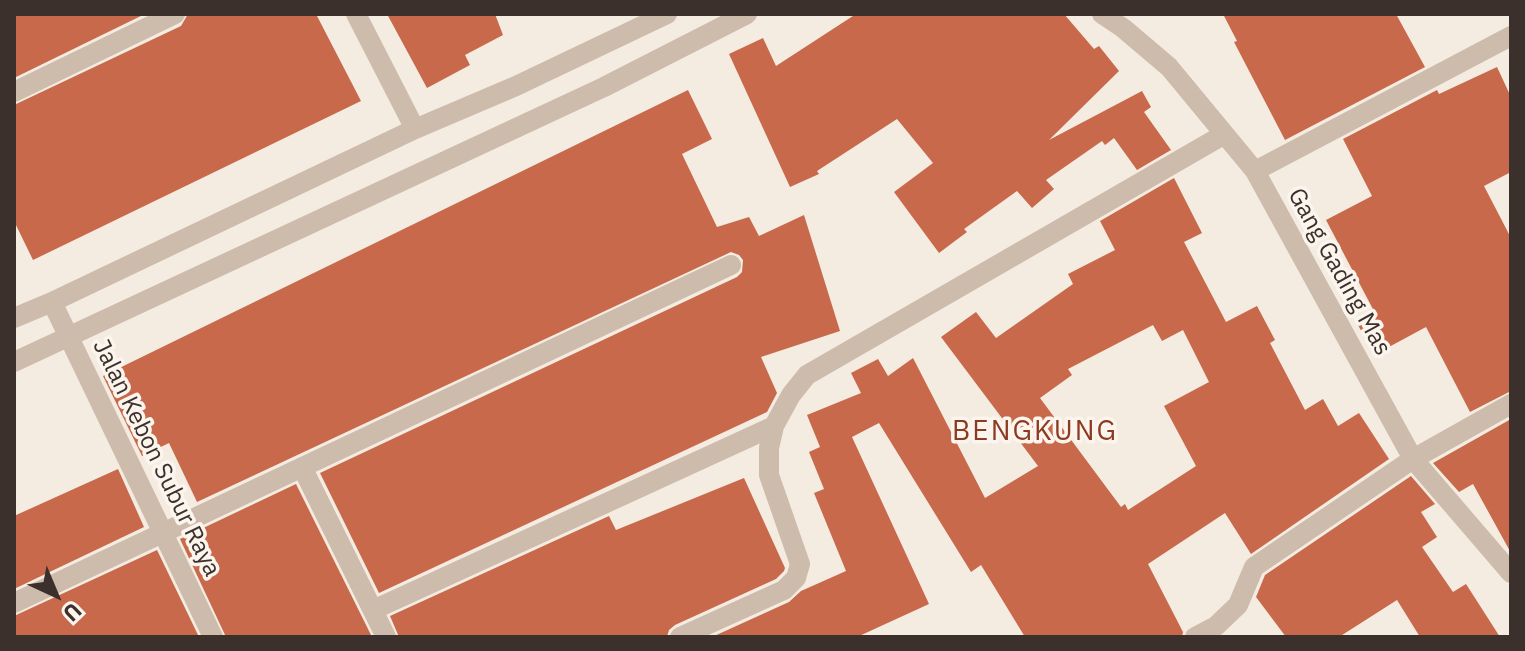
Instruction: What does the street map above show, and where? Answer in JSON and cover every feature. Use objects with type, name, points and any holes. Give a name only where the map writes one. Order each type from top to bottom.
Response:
[{"type":"street","points":[[14,92],[175,14]]},
{"type":"street","points":[[356,14],[415,129]]},
{"type":"street","points":[[14,318],[667,14]]},
{"type":"street","points":[[14,362],[604,87],[747,14]]},
{"type":"street","name":"Gang Gading Mas","points":[[1102,14],[1169,67],[1255,171],[1413,459],[1511,573]]},
{"type":"street","points":[[1255,171],[1511,36]]},
{"type":"street","points":[[680,637],[784,590],[796,578],[800,564],[769,475],[769,448],[774,426],[791,395],[807,375],[1223,135]]},
{"type":"street","points":[[14,603],[731,265]]},
{"type":"street","name":"Jalan Kebon Subur Raya","points":[[52,302],[213,637]]},
{"type":"street","points":[[1195,637],[1216,626],[1238,605],[1254,567],[1413,459],[1511,404]]},
{"type":"street","points":[[373,610],[774,426]]},
{"type":"street","points":[[302,467],[386,637]]},
{"type":"building","points":[[14,14],[145,14],[14,78]]},
{"type":"building","points":[[188,14],[316,14],[361,101],[33,260],[14,221],[14,105],[181,26]]},
{"type":"building","points":[[387,14],[495,14],[503,35],[465,55],[470,65],[427,88]]},
{"type":"building","points":[[856,14],[1064,14],[1094,49],[1099,46],[1119,71],[1049,140],[1142,91],[1151,107],[1144,112],[1171,150],[1137,170],[1114,138],[1105,145],[1102,141],[1046,180],[1054,189],[1032,208],[1017,191],[964,229],[967,232],[939,253],[894,192],[933,163],[897,119],[817,171],[819,174],[790,187],[729,54],[763,38],[776,66]]},
{"type":"building","points":[[1223,14],[1396,14],[1425,67],[1285,140],[1234,42],[1237,41]]},
{"type":"building","points":[[1497,67],[1511,97],[1511,172],[1484,186],[1511,238],[1511,391],[1470,412],[1426,327],[1374,355],[1357,323],[1375,313],[1326,220],[1372,196],[1343,139],[1437,90],[1439,94]]},
{"type":"building","points":[[688,90],[712,139],[682,154],[717,227],[749,217],[759,236],[804,215],[840,331],[761,357],[777,393],[767,412],[379,593],[320,473],[737,277],[742,272],[743,260],[731,252],[197,502],[169,443],[142,456],[103,376]]},
{"type":"building","points":[[1174,178],[1202,233],[1184,242],[1226,322],[1257,306],[1275,340],[1270,343],[1305,410],[1323,399],[1338,426],[1359,413],[1389,459],[1251,554],[1225,513],[1148,564],[1183,632],[1182,637],[1025,637],[981,565],[971,572],[879,423],[852,437],[929,604],[857,637],[712,637],[789,602],[801,591],[846,571],[814,493],[824,489],[809,452],[820,447],[807,415],[861,393],[851,373],[878,359],[888,376],[913,358],[985,498],[1038,466],[941,337],[976,312],[996,338],[1073,284],[1068,274],[1115,250],[1100,221]],"holes":[[[1153,325],[1162,341],[1183,330],[1209,382],[1164,406],[1196,466],[1128,510],[1125,504],[1121,507],[1040,398],[1072,375],[1068,369]]]},
{"type":"building","points":[[1511,419],[1511,553],[1473,484],[1459,492],[1433,463]]},
{"type":"building","points":[[118,469],[144,527],[14,589],[14,516]]},
{"type":"building","points":[[1411,476],[1435,504],[1421,512],[1437,537],[1422,547],[1453,592],[1466,584],[1500,637],[1420,637],[1397,600],[1339,637],[1286,637],[1256,597],[1265,575]]},
{"type":"building","points":[[744,478],[784,571],[776,579],[675,625],[667,637],[399,637],[390,616],[609,516],[616,530]]},
{"type":"building","points":[[296,484],[372,637],[226,637],[180,539]]},
{"type":"building","points":[[157,550],[199,637],[14,637],[14,616]]},
{"type":"district","name":"BENGKUNG","points":[[1035,432]]}]
